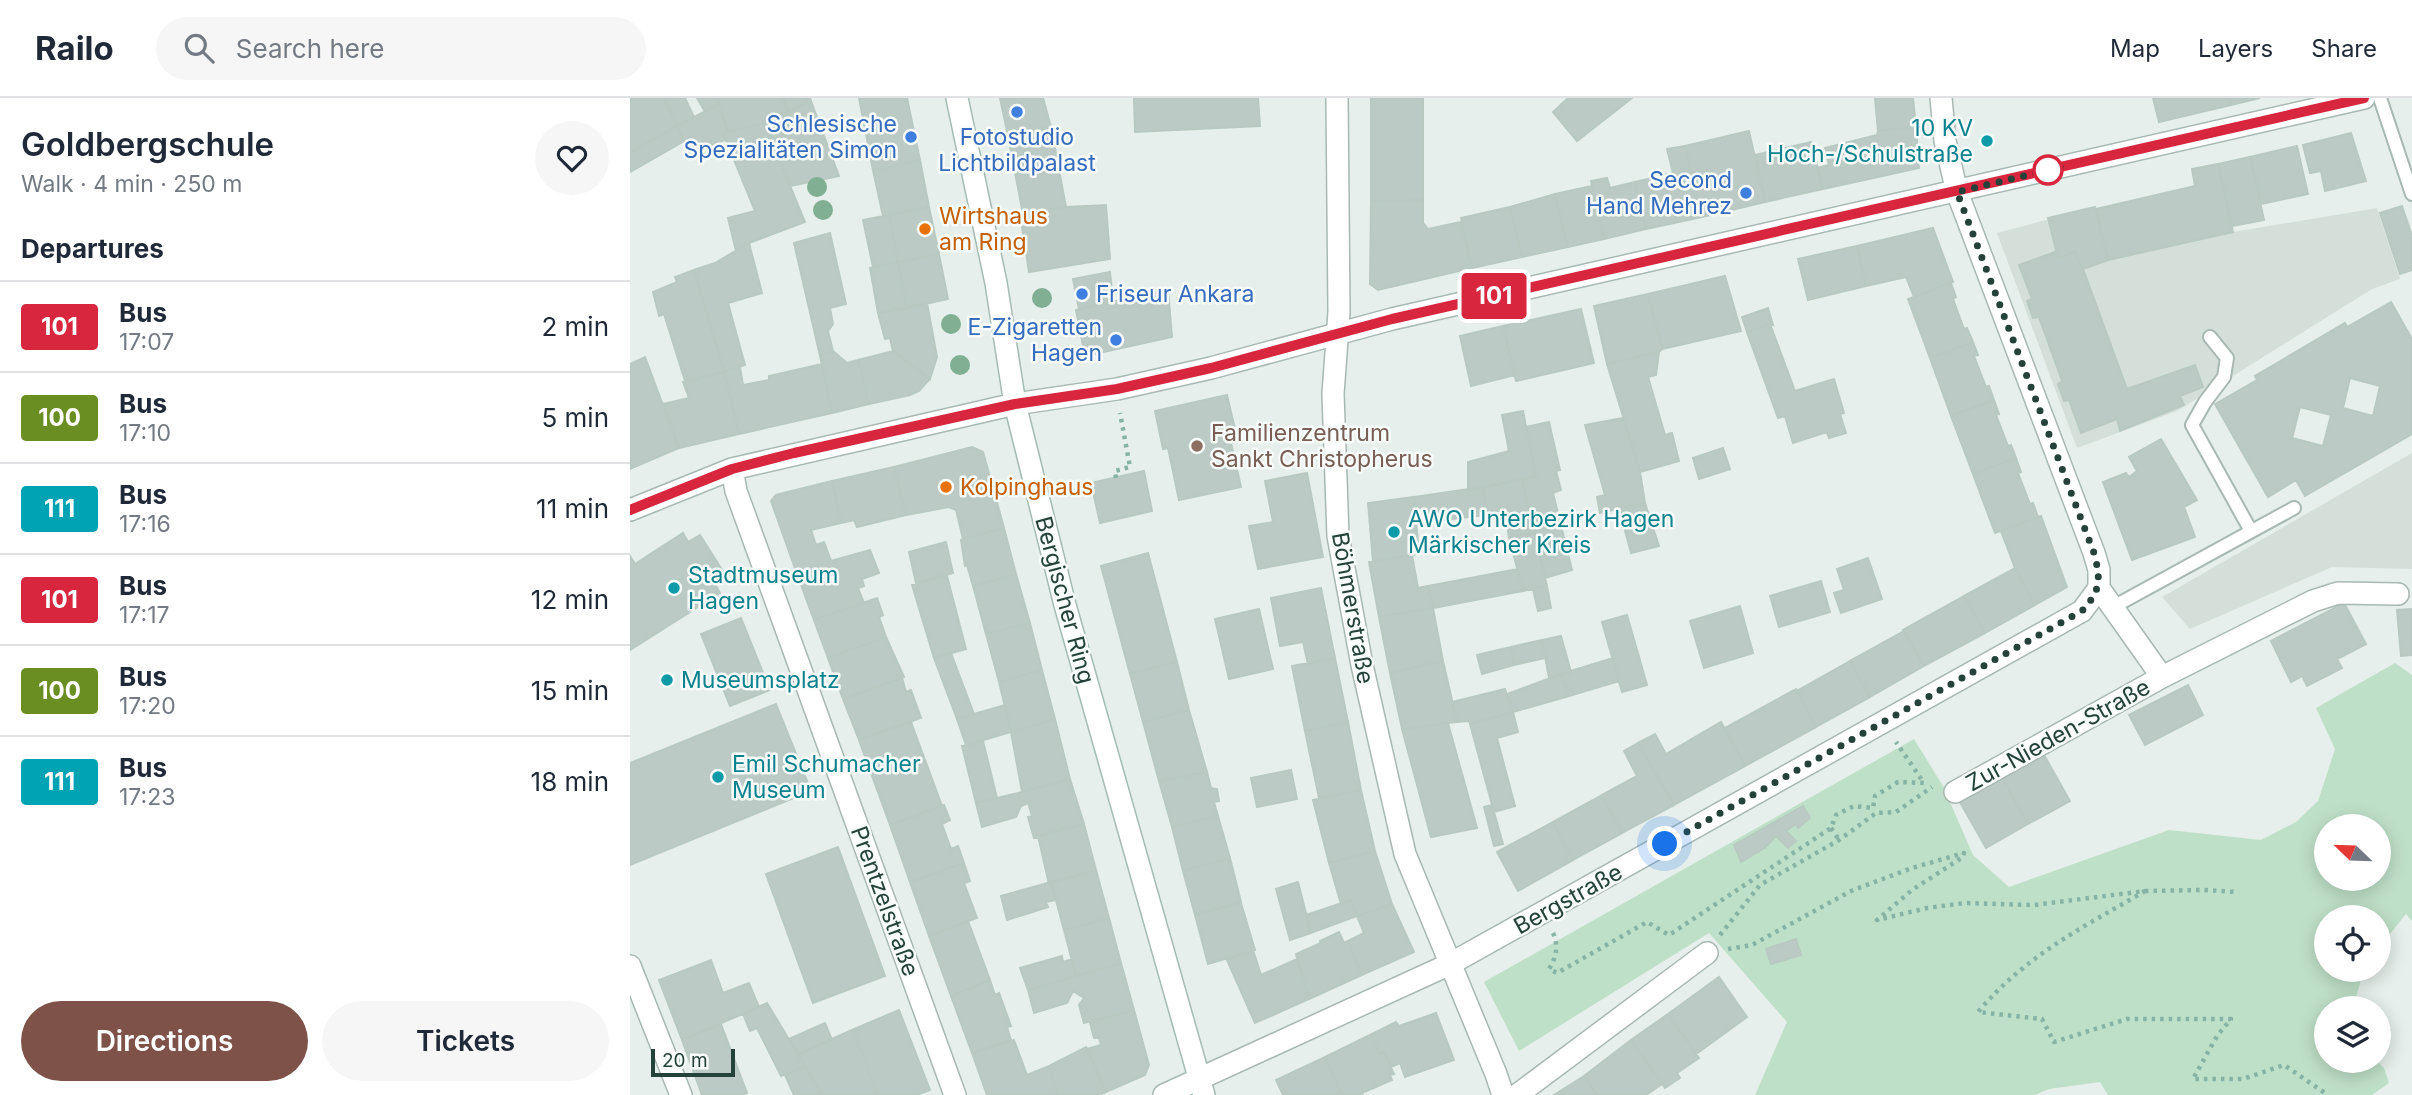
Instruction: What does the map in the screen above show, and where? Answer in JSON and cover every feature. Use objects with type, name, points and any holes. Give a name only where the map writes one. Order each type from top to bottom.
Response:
[{"type":"street","name":"Bergischer Ring","points":[[957,98],[996,282],[1015,404],[1065,605],[1202,1087]]},
{"type":"street","name":"Böhmerstraße","points":[[1337,98],[1339,312],[1333,394],[1338,536],[1362,665],[1405,854],[1503,1095]]},
{"type":"street","points":[[1941,98],[1945,141],[1957,192],[2094,553],[2099,588]]},
{"type":"street","points":[[630,510],[732,469],[1015,404],[1117,389],[1211,368],[1392,319],[2364,98]]},
{"type":"street","name":"Prentzelstraße","points":[[732,469],[736,491],[955,1095]]},
{"type":"street","name":"Zur-Nieden-Straße","points":[[2099,588],[2162,677]]},
{"type":"street","name":"Bergstraße","points":[[1164,1095],[1202,1087],[1450,964],[2082,611],[2099,588]]},
{"type":"street","name":"Zur-Nieden-Straße","points":[[1955,792],[2162,677],[2313,601],[2338,593],[2398,594]]},
{"type":"street","points":[[1517,1095],[1707,953]]},
{"type":"street","points":[[630,966],[681,1095]]},
{"type":"lane","points":[[2381,98],[2412,194]]},
{"type":"lane","points":[[2210,337],[2227,358],[2224,377],[2192,425],[2251,531]]},
{"type":"lane","points":[[2113,607],[2294,508]]},
{"type":"path","points":[[1116,478],[1115,471],[1130,467],[1117,389]]},
{"type":"path","points":[[1900,748],[1924,783]]},
{"type":"path","points":[[1872,808],[1875,796],[1898,782],[1933,785]]},
{"type":"path","name":"Zur-Nieden-Straße","points":[[1896,812],[1933,785],[1955,792]]},
{"type":"path","points":[[1556,938],[1556,959],[1549,969],[1557,974],[1647,922],[1669,935],[1831,828],[1836,816],[1854,806],[1896,812]]},
{"type":"path","points":[[1872,808],[1876,813]]},
{"type":"path","points":[[1707,953],[1760,885],[1839,840],[1876,813],[1896,812]]},
{"type":"path","points":[[1831,828],[1839,840]]},
{"type":"path","points":[[1707,953],[1752,946],[1851,891],[1964,853],[1963,858],[1912,890],[1877,920],[1927,908],[1965,903],[2034,905],[2145,891],[2236,892]]},
{"type":"path","points":[[2145,891],[2048,948],[2001,985],[1978,1012],[2042,1019],[2054,1042],[2127,1020],[2231,1018],[2217,1036],[2193,1079],[2244,1079],[2284,1065],[2328,1095]]},
{"type":"shaded area","points":[[2095,207],[2108,260],[2233,232],[2377,208],[2400,279],[2372,289],[2177,411],[2077,448],[1997,233]]},
{"type":"shaded area","points":[[2412,453],[2412,569],[2332,567],[2190,629],[2162,597]]},
{"type":"green space","points":[[2395,663],[2412,675],[2412,921],[2406,914],[2391,933],[2391,905],[2314,905],[2314,982],[2361,982],[2356,996],[2314,996],[2314,1073],[2386,1073],[2389,1083],[2372,1095],[2108,1095],[2100,1082],[2049,1089],[2035,1095],[1755,1095],[1787,1022],[1709,933],[1519,1051],[1484,982],[1914,739],[1943,786],[1973,855],[2009,887],[2169,830],[2261,840],[2296,822],[2318,801],[2335,749],[2316,708]]},
{"type":"building","points":[[630,98],[664,98],[677,126],[630,153]]},
{"type":"building","points":[[664,98],[685,98],[694,117],[677,126]]},
{"type":"building","points":[[697,98],[717,98],[719,104],[705,112]]},
{"type":"building","points":[[717,98],[783,98],[788,111],[764,123],[728,132]]},
{"type":"building","points":[[783,98],[810,98],[811,101],[788,111]]},
{"type":"building","points":[[859,98],[907,98],[920,160],[873,170]]},
{"type":"building","points":[[1000,98],[1043,98],[1051,127],[1008,136]]},
{"type":"building","points":[[1134,98],[1258,98],[1260,126],[1135,132]]},
{"type":"building","points":[[1371,98],[1423,98],[1423,200],[1371,201]]},
{"type":"building","points":[[1568,98],[1632,98],[1577,141],[1553,112]]},
{"type":"building","points":[[1875,98],[1913,98],[1916,127],[1878,131]]},
{"type":"building","points":[[2153,98],[2229,98],[2231,105],[2159,122]]},
{"type":"building","points":[[2229,98],[2260,98],[2231,105]]},
{"type":"building","points":[[811,101],[839,176],[790,186],[764,121]]},
{"type":"building","points":[[719,104],[728,132],[723,133],[725,140],[690,153],[677,126]]},
{"type":"building","points":[[764,123],[805,222],[749,243],[736,251],[728,218],[755,211],[723,133]]},
{"type":"building","points":[[677,126],[684,141],[630,172],[630,153]]},
{"type":"building","points":[[1051,127],[1066,207],[1023,214],[1008,136]]},
{"type":"building","points":[[1916,127],[1919,168],[1823,189],[1817,168],[1829,165],[1825,148],[1877,135],[1878,131]]},
{"type":"building","points":[[1749,131],[1765,202],[1702,217],[1685,146]]},
{"type":"building","points":[[2351,133],[2366,181],[2325,191],[2321,171],[2310,173],[2303,145]]},
{"type":"building","points":[[1811,142],[1823,189],[1765,202],[1755,155]]},
{"type":"building","points":[[1685,146],[1702,217],[1646,229],[1635,182],[1673,173],[1667,149]]},
{"type":"building","points":[[2297,146],[2308,194],[2261,204],[2250,157]]},
{"type":"building","points":[[2250,157],[2264,220],[2232,226],[2218,164]]},
{"type":"building","points":[[920,160],[929,207],[883,216],[873,170]]},
{"type":"building","points":[[2218,164],[2233,232],[2108,260],[2096,209],[2195,186],[2192,169]]},
{"type":"building","points":[[1607,178],[1610,188],[1635,182],[1646,229],[1604,239],[1591,181]]},
{"type":"building","points":[[1592,186],[1604,239],[1568,247],[1555,194]]},
{"type":"building","points":[[1555,194],[1568,247],[1522,257],[1510,207]]},
{"type":"building","points":[[1423,200],[1423,223],[1428,229],[1461,222],[1472,268],[1378,290],[1370,284],[1371,201]]},
{"type":"building","points":[[1106,205],[1110,259],[1029,272],[1020,214],[1066,207]]},
{"type":"building","points":[[2402,206],[2412,236],[2412,270],[2400,274],[2380,213]]},
{"type":"building","points":[[929,207],[939,254],[898,262],[889,215]]},
{"type":"building","points":[[1510,207],[1522,257],[1472,268],[1461,218]]},
{"type":"building","points":[[2095,207],[2108,260],[2083,269],[2075,252],[2058,258],[2048,218]]},
{"type":"building","points":[[889,215],[898,262],[873,267],[863,220]]},
{"type":"building","points":[[1933,228],[1953,282],[1914,297],[1906,277],[1866,286],[1857,246]]},
{"type":"building","points":[[830,233],[846,304],[830,308],[833,324],[828,331],[833,351],[820,356],[794,243]]},
{"type":"building","points":[[749,243],[762,293],[728,303],[745,365],[724,371],[694,270],[715,263]]},
{"type":"building","points":[[1857,246],[1866,286],[1808,300],[1798,259]]},
{"type":"building","points":[[2055,252],[2058,258],[2075,252],[2127,389],[2195,365],[2203,387],[2180,396],[2184,405],[2120,431],[2117,419],[2081,433],[2069,400],[2064,401],[2058,384],[2062,381],[2039,317],[2033,318],[2027,301],[2032,299],[2019,265]]},
{"type":"building","points":[[939,254],[948,299],[907,308],[898,262]]},
{"type":"building","points":[[898,262],[907,308],[878,313],[870,268]]},
{"type":"building","points":[[694,270],[724,372],[685,381],[664,314],[659,316],[653,292],[677,282],[675,277]]},
{"type":"building","points":[[1110,272],[1113,301],[1079,309],[1073,279]]},
{"type":"building","points":[[1725,276],[1741,331],[1662,349],[1648,294]]},
{"type":"building","points":[[1951,283],[1956,297],[1953,299],[1964,329],[1967,328],[1973,342],[1930,358],[1908,299]]},
{"type":"building","points":[[1168,289],[1172,337],[1085,356],[1076,310]]},
{"type":"building","points":[[1648,294],[1662,349],[1659,352],[1607,364],[1594,306]]},
{"type":"building","points":[[2391,302],[2412,339],[2412,434],[2305,496],[2296,480],[2268,497],[2215,404],[2257,380],[2255,376],[2345,323],[2347,327]],"holes":[[[2350,378],[2380,386],[2373,416],[2343,408]],[[2300,407],[2331,415],[2323,446],[2292,438]]]},
{"type":"building","points":[[927,303],[937,357],[930,379],[893,351],[890,338],[885,339],[878,313]]},
{"type":"building","points":[[1768,308],[1773,325],[1747,332],[1742,317]]},
{"type":"building","points":[[1581,309],[1594,363],[1516,381],[1503,326]]},
{"type":"building","points":[[1770,324],[1795,391],[1834,379],[1844,413],[1840,414],[1846,433],[1829,438],[1827,432],[1793,443],[1785,416],[1778,418],[1747,332]]},
{"type":"building","points":[[1503,326],[1515,375],[1471,386],[1460,336]]},
{"type":"building","points":[[1973,342],[1978,355],[1974,356],[1994,400],[1951,416],[1930,358]]},
{"type":"building","points":[[833,351],[847,363],[858,360],[869,404],[832,413],[820,356]]},
{"type":"building","points":[[893,351],[930,379],[919,391],[910,395],[869,404],[858,360]]},
{"type":"building","points":[[1659,352],[1656,375],[1648,377],[1665,435],[1672,433],[1679,461],[1640,472],[1607,364]]},
{"type":"building","points":[[645,357],[679,448],[630,469],[630,364]]},
{"type":"building","points":[[822,364],[832,413],[739,434],[724,371],[740,367],[743,385]]},
{"type":"building","points":[[724,372],[739,434],[679,448],[663,404],[689,398],[683,382]]},
{"type":"building","name":"Familienzentrum Sankt Christopherus","points":[[1227,395],[1238,442],[1231,443],[1241,487],[1179,500],[1168,448],[1163,449],[1155,411]]},
{"type":"building","points":[[1994,400],[1999,414],[1996,415],[2008,446],[2011,445],[2016,458],[1973,474],[1951,416]]},
{"type":"building","points":[[1523,411],[1536,476],[1468,491],[1468,462],[1509,451],[1502,415]]},
{"type":"building","points":[[1623,418],[1640,472],[1645,503],[1600,513],[1597,497],[1605,495],[1585,425]]},
{"type":"building","points":[[1549,422],[1560,470],[1556,471],[1561,490],[1553,493],[1572,570],[1545,578],[1522,479],[1536,476],[1526,427]]},
{"type":"building","points":[[2161,439],[2197,500],[2184,507],[2195,537],[2132,560],[2103,482],[2126,473],[2129,477],[2137,471],[2129,457]]},
{"type":"building","name":"Kolpinghaus","points":[[972,447],[983,452],[1004,528],[963,539],[956,510],[949,507],[906,515],[894,467]]},
{"type":"building","points":[[1723,448],[1730,469],[1699,479],[1693,458]]},
{"type":"building","points":[[2016,458],[2021,472],[2018,473],[2038,517],[1995,533],[1973,474]]},
{"type":"building","points":[[894,467],[906,515],[857,527],[854,520],[841,523],[832,481]]},
{"type":"building","points":[[1144,471],[1152,511],[1100,523],[1091,483]]},
{"type":"building","points":[[1307,473],[1323,557],[1258,569],[1249,526],[1273,522],[1265,481]]},
{"type":"building","points":[[1522,479],[1534,533],[1509,537],[1505,513],[1487,515],[1483,487]]},
{"type":"building","points":[[832,481],[841,523],[811,530],[816,545],[824,542],[831,561],[797,574],[771,501],[776,495]]},
{"type":"building","points":[[1483,487],[1487,515],[1428,522],[1426,507],[1416,509],[1414,497]]},
{"type":"building","name":"AWO Unterbezirk Hagen Märkischer Kreis","points":[[1414,497],[1419,554],[1373,561],[1368,503]]},
{"type":"building","points":[[1645,503],[1659,546],[1631,553],[1619,508]]},
{"type":"building","points":[[2041,516],[2067,587],[2035,605],[2015,568],[2001,531]]},
{"type":"building","points":[[1004,528],[1016,574],[973,586],[967,565],[965,566],[961,540]]},
{"type":"building","name":"Stadtmuseum Hagen","points":[[683,533],[688,542],[700,535],[726,576],[715,584],[720,593],[630,650],[630,556],[635,564]]},
{"type":"building","points":[[1534,533],[1547,586],[1523,591],[1509,537]]},
{"type":"building","points":[[946,542],[953,573],[916,583],[909,552]]},
{"type":"building","points":[[870,550],[879,573],[862,579],[864,586],[858,588],[864,603],[814,620],[797,574]]},
{"type":"building","points":[[1148,553],[1177,662],[1130,674],[1101,566]]},
{"type":"building","points":[[1412,555],[1418,588],[1428,586],[1433,608],[1379,617],[1369,562]]},
{"type":"building","points":[[1868,558],[1882,599],[1841,613],[1834,593],[1844,590],[1837,569]]},
{"type":"building","points":[[2015,568],[2035,605],[1985,633],[1964,596]]},
{"type":"building","points":[[1518,569],[1523,591],[1433,608],[1428,586]]},
{"type":"building","points":[[1016,574],[1030,623],[986,634],[973,586]]},
{"type":"building","points":[[947,576],[966,649],[934,658],[912,585]]},
{"type":"building","points":[[1821,581],[1830,612],[1779,627],[1770,596]]},
{"type":"building","points":[[1547,586],[1551,608],[1538,611],[1533,589]]},
{"type":"building","points":[[1321,588],[1335,658],[1308,664],[1303,642],[1280,646],[1271,598]]},
{"type":"building","points":[[1964,596],[1985,633],[1924,666],[1903,630]]},
{"type":"building","points":[[877,598],[883,615],[879,617],[886,637],[828,658],[814,620]]},
{"type":"building","points":[[2344,603],[2366,644],[2337,659],[2342,668],[2307,686],[2302,676],[2291,682],[2271,641]]},
{"type":"building","points":[[1740,606],[1753,653],[1704,668],[1690,621]]},
{"type":"building","points":[[1433,608],[1443,661],[1390,673],[1379,617]]},
{"type":"building","points":[[1259,609],[1273,669],[1229,679],[1215,619]]},
{"type":"building","points":[[2412,609],[2412,655],[2401,656],[2397,610]]},
{"type":"building","points":[[1627,615],[1647,685],[1622,692],[1602,622]]},
{"type":"building","points":[[741,618],[770,690],[730,706],[701,634]]},
{"type":"building","points":[[1030,623],[1042,670],[999,682],[986,634]]},
{"type":"building","points":[[1904,631],[1924,666],[1870,697],[1850,661]]},
{"type":"building","points":[[1561,636],[1571,672],[1549,678],[1542,640]]},
{"type":"building","points":[[886,637],[904,677],[843,699],[828,658]]},
{"type":"building","points":[[1542,640],[1545,658],[1514,665],[1511,647]]},
{"type":"building","points":[[1511,647],[1514,665],[1482,674],[1477,655]]},
{"type":"building","points":[[951,653],[974,714],[957,719],[934,658]]},
{"type":"building","points":[[1335,658],[1348,722],[1305,731],[1292,666]]},
{"type":"building","points":[[1613,658],[1619,681],[1569,696],[1561,674]]},
{"type":"building","points":[[1443,661],[1457,722],[1402,729],[1390,673]]},
{"type":"building","points":[[1850,661],[1870,697],[1816,727],[1797,691]]},
{"type":"building","points":[[1177,662],[1189,710],[1143,722],[1130,674]]},
{"type":"building","points":[[1042,670],[1055,719],[1011,732],[999,682]]},
{"type":"building","points":[[1561,674],[1569,696],[1513,712],[1507,694]]},
{"type":"building","points":[[902,678],[906,692],[911,690],[921,718],[859,740],[843,699]]},
{"type":"building","points":[[2188,685],[2203,715],[2145,745],[2129,715]]},
{"type":"building","points":[[1505,689],[1513,712],[1470,724],[1469,721],[1457,722],[1452,702]]},
{"type":"building","points":[[1796,689],[1816,727],[1745,766],[1725,728]]},
{"type":"building","name":"Emil Schumacher Museum","points":[[776,704],[811,791],[630,865],[630,763]]},
{"type":"building","points":[[1005,705],[1011,732],[966,745],[957,719]]},
{"type":"building","points":[[1189,710],[1207,772],[1159,781],[1143,722]]},
{"type":"building","points":[[1513,712],[1518,732],[1497,738],[1515,806],[1494,812],[1470,724]]},
{"type":"building","points":[[1055,719],[1070,779],[1022,792],[1011,732]]},
{"type":"building","points":[[911,722],[942,806],[890,825],[859,740]]},
{"type":"building","points":[[1348,722],[1361,790],[1319,798],[1305,731]]},
{"type":"building","points":[[1721,722],[1745,766],[1674,805],[1638,743],[1655,734],[1666,754]]},
{"type":"building","points":[[1448,723],[1477,828],[1431,837],[1402,729]]},
{"type":"building","points":[[983,741],[997,798],[976,803],[962,746]]},
{"type":"building","points":[[1638,743],[1674,805],[1622,833],[1602,795],[1637,776],[1624,751]]},
{"type":"building","points":[[2044,755],[2070,801],[2028,824],[2002,778]]},
{"type":"building","points":[[1291,770],[1297,799],[1257,807],[1251,778]]},
{"type":"building","points":[[1207,772],[1211,788],[1217,789],[1219,801],[1214,802],[1218,816],[1172,827],[1159,781]]},
{"type":"building","points":[[2002,778],[2028,824],[1986,848],[1960,802]]},
{"type":"building","points":[[1070,779],[1084,824],[1034,838],[1028,817],[1032,816],[1028,803],[1021,806],[1018,793]]},
{"type":"building","points":[[1361,790],[1375,851],[1329,863],[1313,800]]},
{"type":"building","points":[[1018,793],[1021,806],[1016,817],[982,827],[976,803]]},
{"type":"building","points":[[1602,795],[1622,833],[1573,860],[1553,822]]},
{"type":"building","points":[[944,805],[950,820],[942,824],[951,849],[958,846],[964,863],[910,882],[890,825]]},
{"type":"building","points":[[1492,805],[1503,844],[1494,846],[1484,807]]},
{"type":"building","points":[[1803,806],[1810,818],[1798,828],[1796,824],[1786,831],[1796,841],[1788,848],[1776,836],[1766,847],[1741,862],[1734,845]]},
{"type":"building","points":[[1218,816],[1230,858],[1183,871],[1172,827]]},
{"type":"building","points":[[1553,822],[1573,860],[1518,891],[1497,852]]},
{"type":"building","points":[[1084,824],[1096,870],[1049,884],[1038,836]]},
{"type":"building","points":[[838,847],[885,976],[813,1003],[766,874]]},
{"type":"building","points":[[1375,851],[1392,904],[1357,916],[1351,900],[1341,904],[1329,863]]},
{"type":"building","points":[[1230,858],[1241,902],[1195,915],[1183,871]]},
{"type":"building","points":[[964,863],[970,881],[964,883],[977,918],[929,936],[910,882]]},
{"type":"building","points":[[1096,870],[1109,918],[1064,930],[1051,882]]},
{"type":"building","points":[[1051,882],[1056,900],[1046,902],[1048,907],[1007,920],[1001,896]]},
{"type":"building","points":[[1298,882],[1311,933],[1290,940],[1276,889]]},
{"type":"building","points":[[1351,900],[1357,916],[1311,933],[1306,915]]},
{"type":"building","points":[[1241,903],[1255,950],[1208,964],[1195,915]]},
{"type":"building","points":[[1392,904],[1414,952],[1362,975],[1348,941],[1364,933],[1357,916]]},
{"type":"building","points":[[1109,918],[1121,963],[1076,976],[1064,930]]},
{"type":"building","points":[[968,921],[990,980],[951,996],[929,936]]},
{"type":"building","points":[[1339,932],[1344,943],[1348,941],[1362,975],[1309,999],[1296,954]]},
{"type":"building","points":[[1796,939],[1801,955],[1771,964],[1766,949]]},
{"type":"building","points":[[1253,950],[1261,975],[1297,959],[1309,999],[1255,1023],[1227,960]]},
{"type":"building","points":[[1062,956],[1063,962],[1072,959],[1076,976],[1028,990],[1020,968]]},
{"type":"building","points":[[711,960],[723,993],[749,983],[759,1007],[682,1040],[659,980]]},
{"type":"building","points":[[1121,963],[1134,1010],[1084,1023],[1079,1005],[1084,998],[1073,991],[1067,1003],[1034,1013],[1028,990]]},
{"type":"building","points":[[1719,977],[1747,1017],[1696,1054],[1668,1014]]},
{"type":"building","points":[[990,980],[995,995],[999,993],[1011,1026],[1007,1027],[1011,1040],[972,1053],[951,996]]},
{"type":"building","points":[[767,1003],[805,1066],[781,1076],[757,1028],[750,1031],[743,1014]]},
{"type":"building","points":[[899,1010],[930,1090],[917,1095],[877,1095],[854,1029]]},
{"type":"building","points":[[1134,1010],[1149,1065],[1145,1075],[1106,1092],[1087,1049],[1101,1045],[1099,1038],[1094,1038],[1090,1023]]},
{"type":"building","points":[[1436,1013],[1454,1060],[1405,1077],[1400,1063],[1391,1067],[1384,1052],[1379,1054],[1372,1034],[1396,1022],[1399,1026]]},
{"type":"building","points":[[1668,1014],[1699,1058],[1677,1073],[1680,1078],[1665,1088],[1631,1040]]},
{"type":"building","points":[[825,1023],[832,1040],[798,1054],[789,1039]]},
{"type":"building","points":[[721,1024],[747,1093],[742,1095],[702,1095],[682,1040]]},
{"type":"building","points":[[854,1029],[877,1095],[822,1095],[798,1054]]},
{"type":"building","points":[[1372,1034],[1379,1054],[1384,1052],[1394,1074],[1390,1075],[1392,1080],[1362,1093],[1363,1095],[1342,1095],[1325,1057]]},
{"type":"building","points":[[1014,1040],[1027,1075],[1049,1066],[1058,1095],[987,1095],[972,1053]]},
{"type":"building","points":[[1631,1040],[1662,1084],[1646,1095],[1597,1095],[1584,1076]]},
{"type":"building","points":[[1086,1047],[1106,1092],[1099,1095],[1058,1095],[1049,1066]]},
{"type":"building","points":[[1325,1057],[1342,1095],[1283,1095],[1276,1080]]},
{"type":"building","points":[[805,1066],[822,1095],[794,1095],[785,1075]]},
{"type":"building","points":[[1584,1076],[1597,1095],[1554,1095]]},
{"type":"bus line","name":"101","points":[[630,510],[732,469],[794,453],[1015,404],[1117,389],[1211,368],[1392,319],[2364,98]]},
{"type":"place","name":"Fotostudio Lichtbildpalast","points":[[1017,112]]},
{"type":"place","name":"Schlesische Spezialitäten Simon","points":[[911,137]]},
{"type":"place","name":"10 KV Hoch-/Schulstraße","points":[[1987,141]]},
{"type":"place","name":"Second Hand Mehrez","points":[[1746,193]]},
{"type":"place","name":"Wirtshaus am Ring","points":[[925,229]]},
{"type":"place","name":"Friseur Ankara","points":[[1082,294]]},
{"type":"place","name":"E-Zigaretten Hagen","points":[[1116,340]]},
{"type":"place","name":"Familienzentrum Sankt Christopherus","points":[[1197,446]]},
{"type":"place","name":"Kolpinghaus","points":[[946,487]]},
{"type":"place","name":"AWO Unterbezirk Hagen Märkischer Kreis","points":[[1394,532]]},
{"type":"place","name":"Stadtmuseum Hagen","points":[[674,588]]},
{"type":"place","name":"Museumsplatz","points":[[667,680]]},
{"type":"place","name":"Emil Schumacher Museum","points":[[718,777]]},
{"type":"route","points":[[1665,844],[2082,611],[2099,588],[2094,553],[1957,192],[2061,167],[2048,170]]}]
